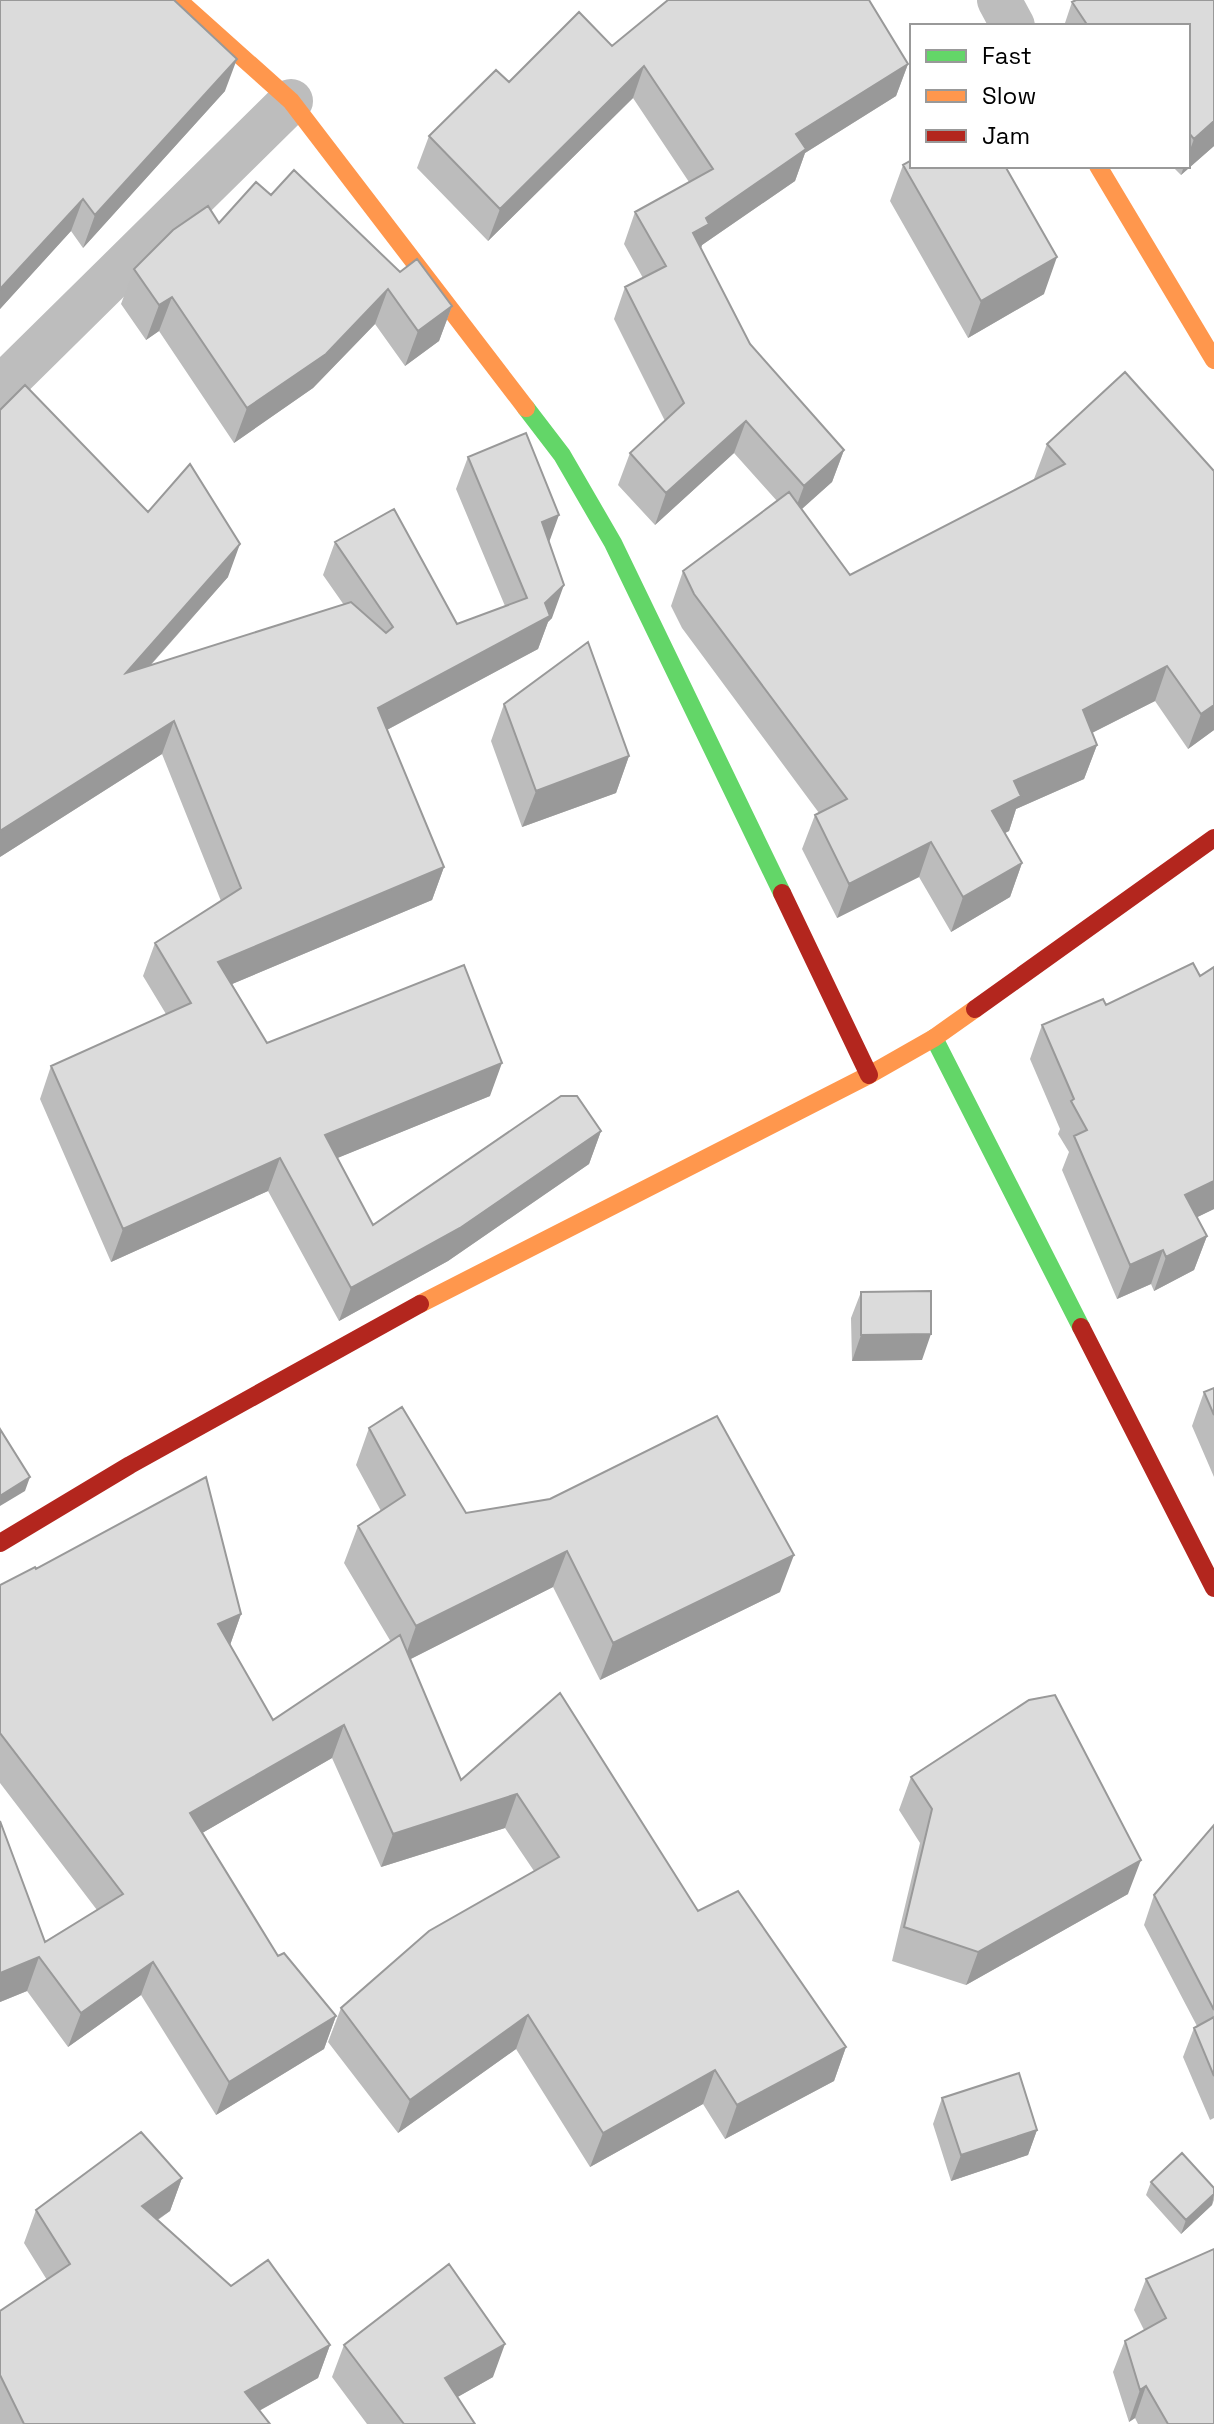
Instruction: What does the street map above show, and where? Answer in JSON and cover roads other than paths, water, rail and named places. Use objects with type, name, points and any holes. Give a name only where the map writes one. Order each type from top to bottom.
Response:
[{"type":"street","points":[[178,0],[291,101],[570,468],[613,543],[869,1075]]},
{"type":"street","points":[[999,0],[1012,24]]},
{"type":"street","points":[[0,388],[291,101]]},
{"type":"street","points":[[1099,168],[1214,360]]},
{"type":"street","points":[[0,1543],[130,1465],[444,1291],[869,1075],[934,1038],[1214,838]]},
{"type":"street","points":[[934,1038],[1213,1585]]}]
